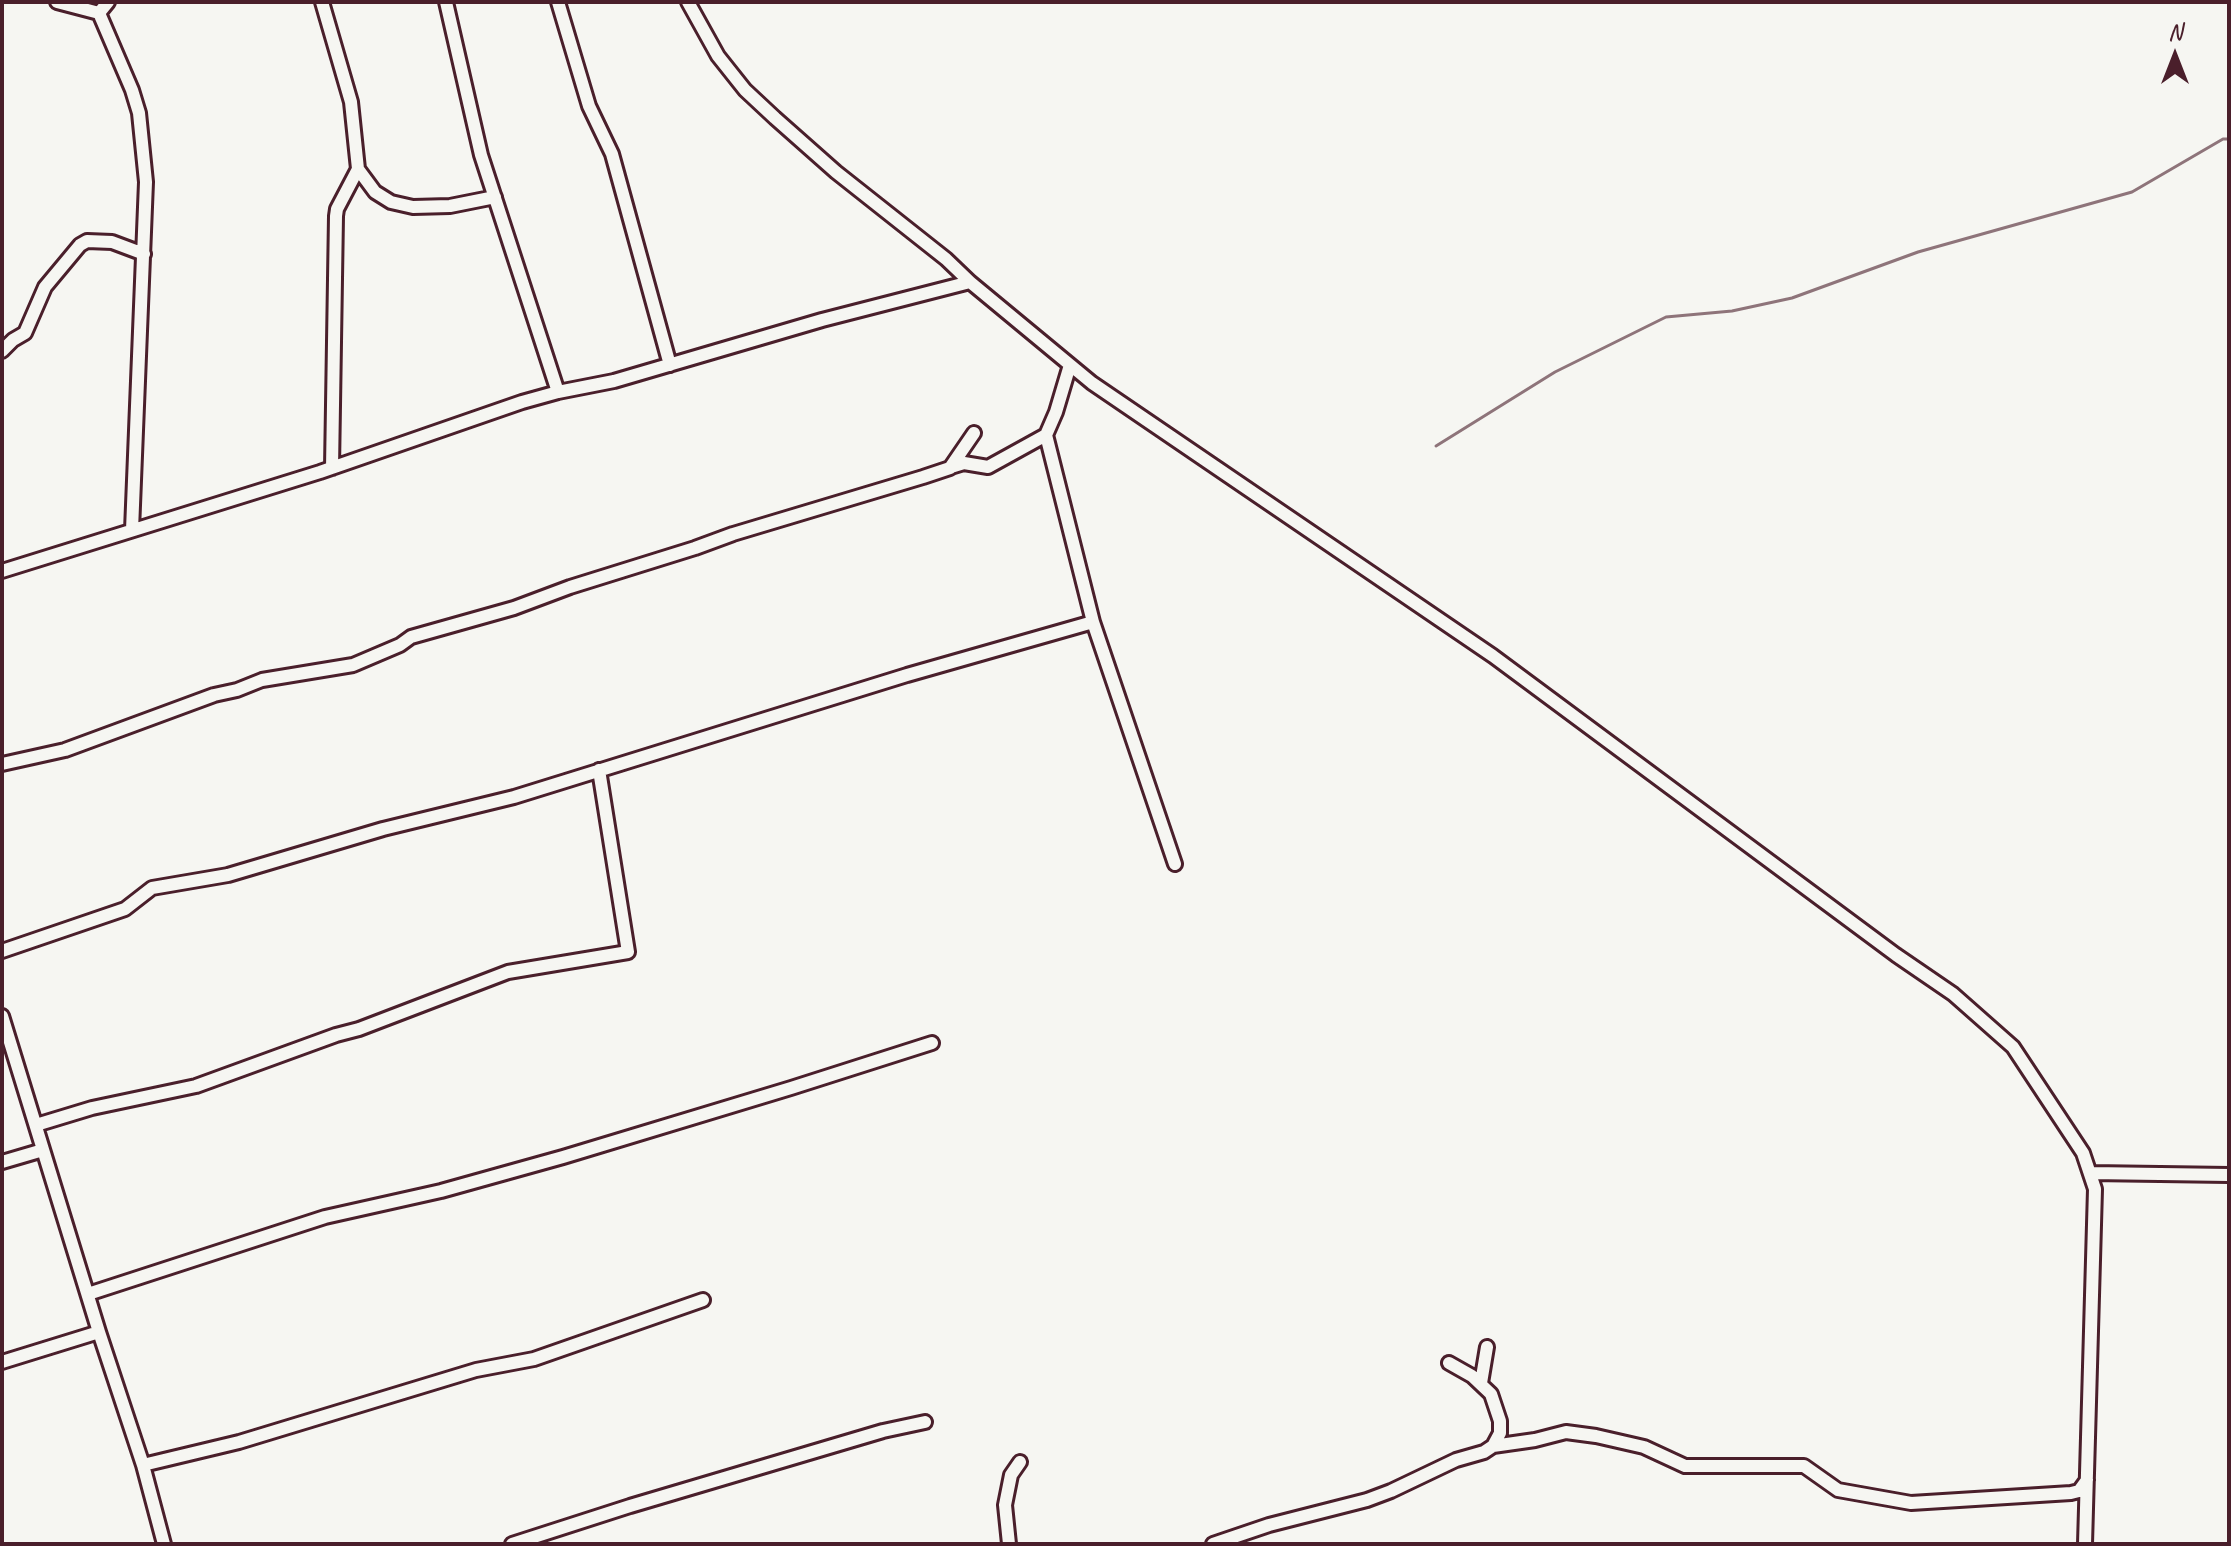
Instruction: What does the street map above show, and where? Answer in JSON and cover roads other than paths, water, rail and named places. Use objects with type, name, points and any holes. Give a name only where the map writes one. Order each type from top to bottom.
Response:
[{"type":"street","points":[[57,2],[99,13]]},
{"type":"street","points":[[99,13],[108,2]]},
{"type":"street","points":[[322,2],[351,102],[358,169],[375,192],[391,202],[413,207],[450,206],[495,197]]},
{"type":"street","points":[[446,2],[481,155],[558,392]]},
{"type":"street","points":[[558,2],[589,106],[612,154],[670,365]]},
{"type":"street","points":[[688,2],[718,56],[745,90],[836,172],[1092,383],[1493,656],[1953,994],[2013,1047],[2083,1153],[2095,1189],[2085,1544]]},
{"type":"street","points":[[99,13],[139,113],[146,182],[132,530]]},
{"type":"street","points":[[332,468],[336,216],[358,169]]},
{"type":"street","points":[[2,351],[25,333],[45,287],[80,245],[87,241],[112,242],[144,254]]},
{"type":"street","points":[[2,571],[332,468],[522,402],[614,381],[822,320],[970,282]]},
{"type":"street","points":[[1070,365],[1046,435],[1093,622],[1175,864]]},
{"type":"street","points":[[950,468],[974,433]]},
{"type":"street","points":[[2,764],[65,750],[262,680],[353,665],[400,645],[411,637],[514,608],[733,534],[865,496],[964,463],[988,467],[1046,435]]},
{"type":"street","points":[[2,951],[125,909],[152,888],[228,875],[383,829],[514,797],[907,675],[1093,622]]},
{"type":"street","points":[[36,1125],[92,1108],[196,1086],[508,972],[628,952],[599,770]]},
{"type":"street","points":[[2,1016],[143,1465],[164,1544]]},
{"type":"street","points":[[88,1294],[325,1217],[441,1191],[563,1157],[932,1043]]},
{"type":"street","points":[[2,1162],[43,1150]]},
{"type":"street","points":[[2091,1173],[2229,1175]]},
{"type":"street","points":[[143,1465],[239,1442],[476,1370],[534,1359],[703,1300]]},
{"type":"street","points":[[2,1362],[99,1332]]},
{"type":"street","points":[[1481,1383],[1487,1347]]},
{"type":"street","points":[[1449,1363],[1481,1383],[1491,1394],[1500,1421],[1500,1433],[1493,1446]]},
{"type":"street","points":[[512,1544],[883,1431],[925,1422]]},
{"type":"street","points":[[1213,1544],[1269,1525],[1367,1500],[1493,1446],[1566,1432],[1644,1447],[1685,1466],[1804,1466],[1838,1490],[1911,1503],[2071,1493],[2079,1491],[2087,1480]]},
{"type":"street","points":[[1009,1544],[1005,1505],[1011,1475],[1020,1462]]},
{"type":"waterway","points":[[1436,446],[1555,372],[1666,317],[1732,311],[1792,298],[1918,252],[2132,192],[2223,139],[2229,139]]}]
